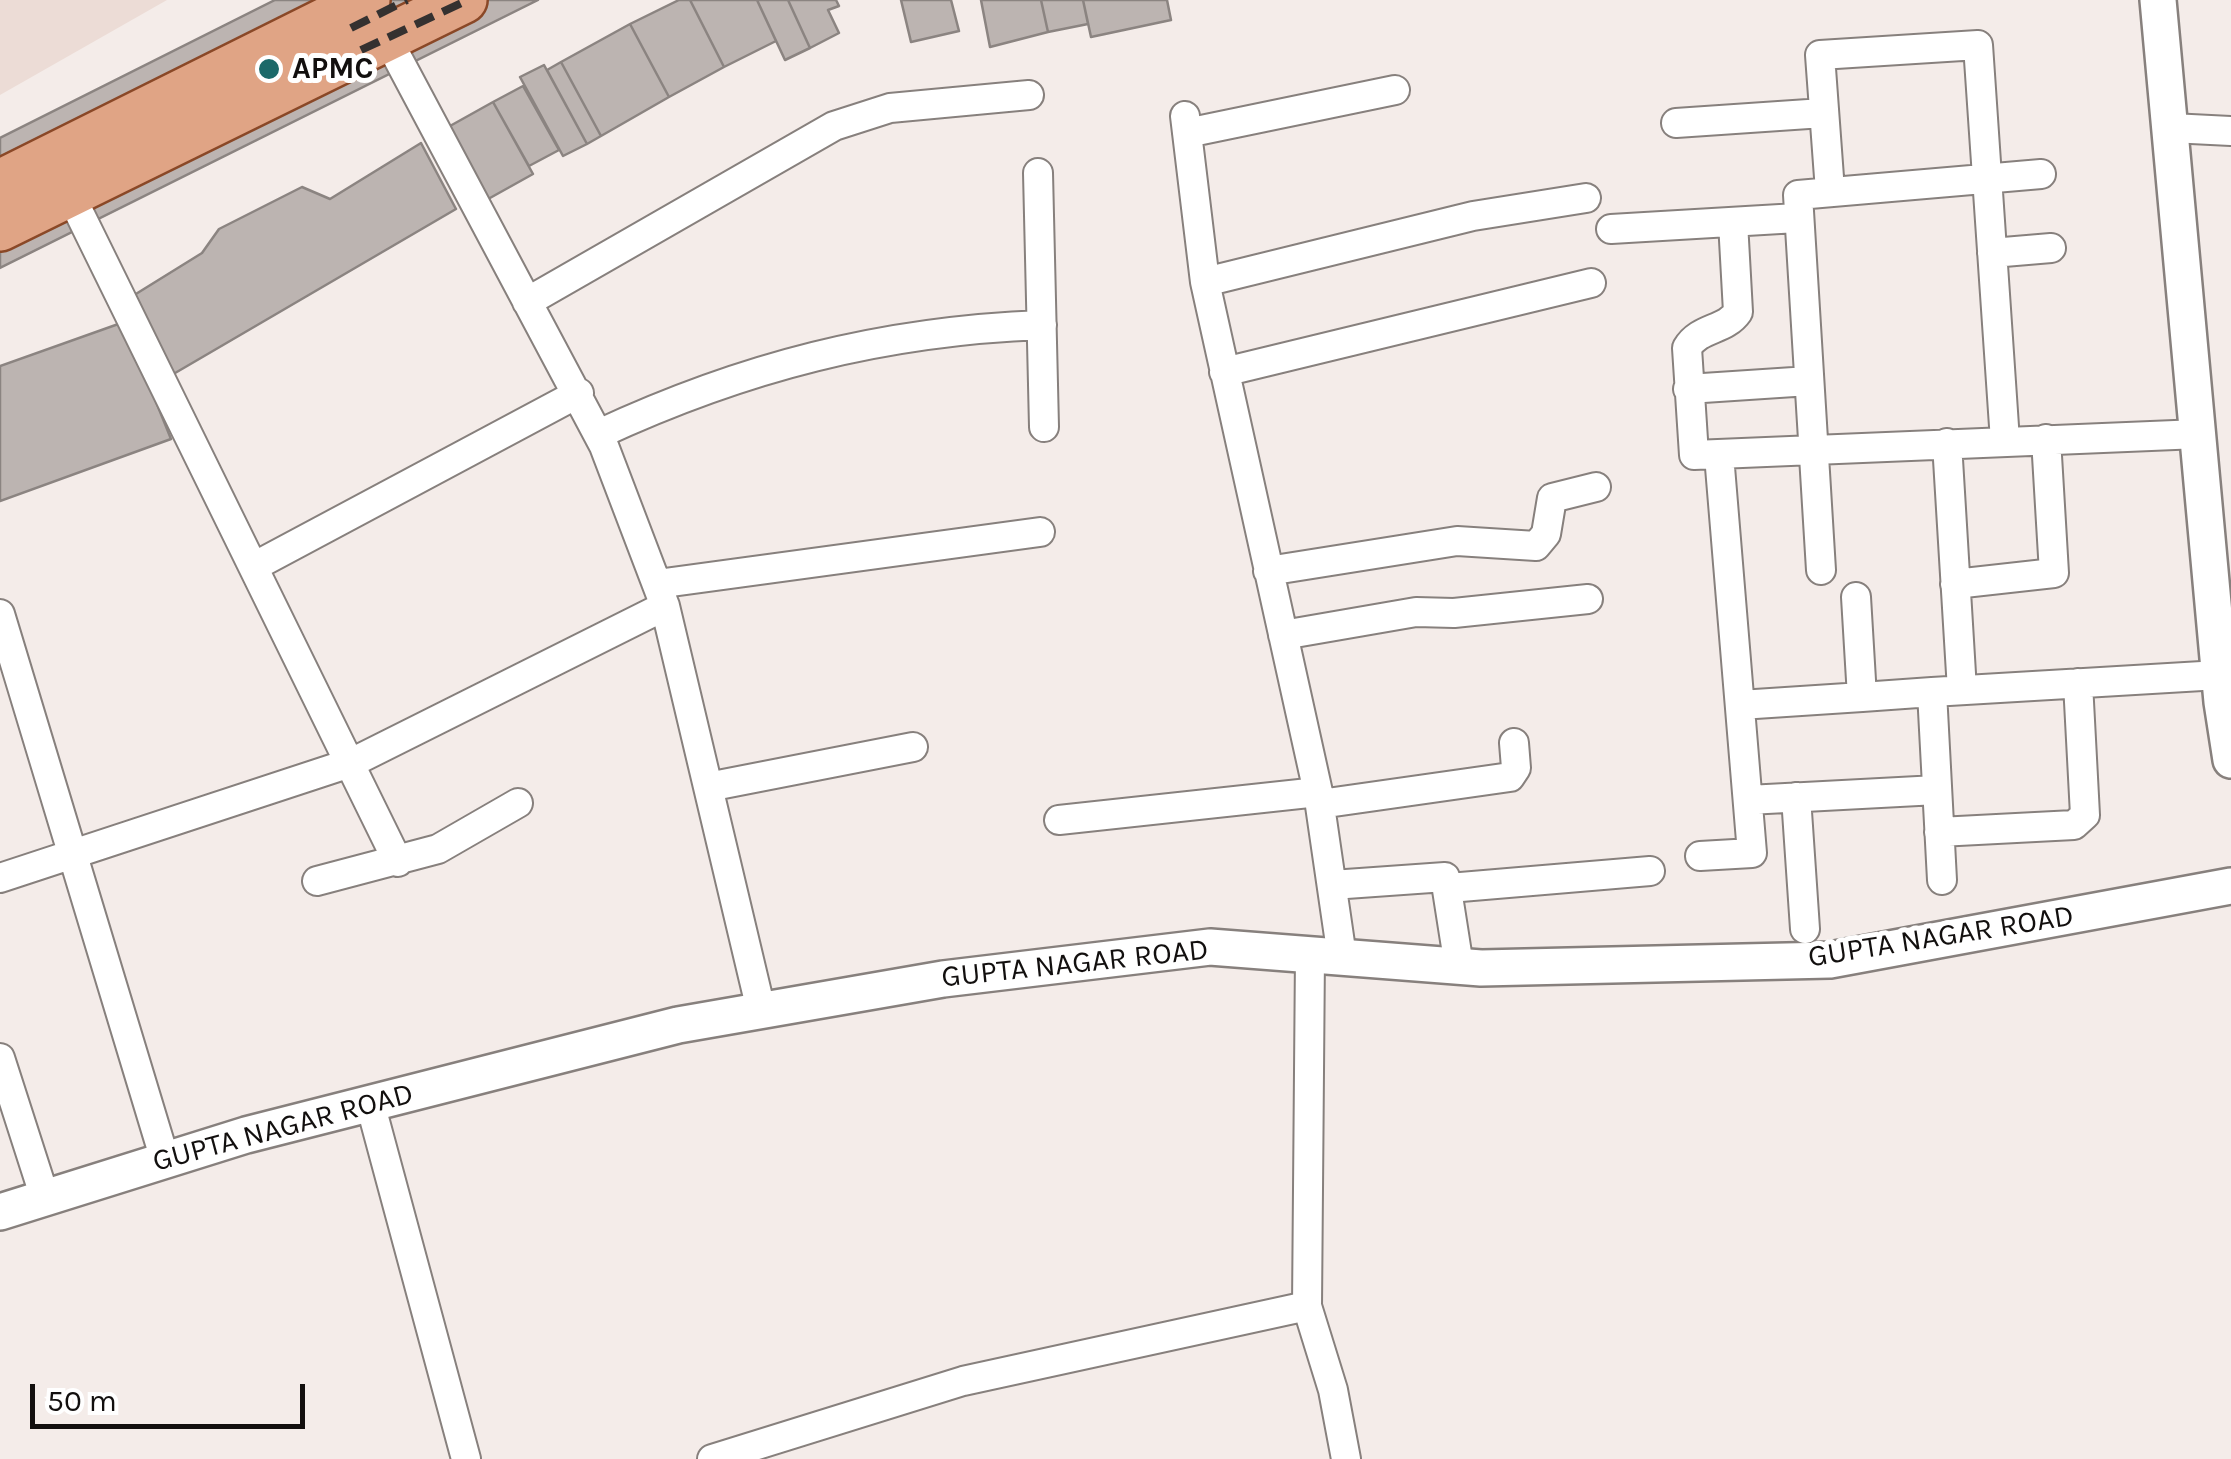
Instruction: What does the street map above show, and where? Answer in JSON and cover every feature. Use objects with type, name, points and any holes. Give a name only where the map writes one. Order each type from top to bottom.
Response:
[{"type":"main road","points":[[0,183],[377,19],[464,0]]},
{"type":"main road","points":[[0,228],[377,19]]},
{"type":"street","points":[[2158,0],[2231,760]]},
{"type":"street","points":[[377,19],[527,302],[580,392],[599,434],[661,595],[762,1010]]},
{"type":"street","points":[[1830,191],[1819,60],[1824,52],[1978,45],[2004,441]]},
{"type":"street","points":[[1346,1459],[1333,1390],[1307,1306],[1332,885],[1319,798],[1205,282],[1186,125],[1396,90]]},
{"type":"street","points":[[527,302],[834,126],[890,108],[1029,96]]},
{"type":"street","points":[[1676,123],[1823,113]]},
{"type":"street","points":[[2170,128],[2231,131]]},
{"type":"street","points":[[1038,174],[1044,428]]},
{"type":"street","points":[[1821,570],[1798,195],[2042,174]]},
{"type":"street","points":[[68,190],[353,762],[398,862]]},
{"type":"street","points":[[1205,282],[1474,216],[1586,198]]},
{"type":"street","points":[[1611,229],[1798,218]]},
{"type":"street","points":[[1733,222],[1738,312],[1729,322],[1692,338],[1687,348],[1694,455],[2200,434]]},
{"type":"street","points":[[1992,252],[2051,248]]},
{"type":"street","points":[[1224,372],[1591,284]]},
{"type":"street","points":[[599,434],[726,381],[862,344],[918,333],[1042,325]]},
{"type":"street","points":[[1688,389],[1809,380]]},
{"type":"street","points":[[256,566],[580,392]]},
{"type":"street","points":[[1956,584],[2054,574],[2046,439]]},
{"type":"street","points":[[1947,443],[1962,690]]},
{"type":"street","points":[[1700,856],[1752,853],[1719,455]]},
{"type":"street","points":[[1268,571],[1458,541],[1536,546],[1546,534],[1552,498],[1596,487]]},
{"type":"street","points":[[0,878],[353,762],[661,595],[1040,532]]},
{"type":"street","points":[[1856,597],[1862,696]]},
{"type":"street","points":[[1282,635],[1416,612],[1454,614],[1588,599]]},
{"type":"street","points":[[0,614],[165,1160]]},
{"type":"street","points":[[1740,705],[2220,675]]},
{"type":"street","points":[[1939,832],[2081,821],[2084,815],[2078,683]]},
{"type":"street","points":[[1932,692],[1942,880]]},
{"type":"street","points":[[1059,820],[1510,777],[1516,768],[1514,743]]},
{"type":"street","points":[[708,787],[913,747]]},
{"type":"street","points":[[1748,800],[1937,790]]},
{"type":"street","points":[[1796,798],[1805,929]]},
{"type":"street","points":[[318,880],[438,849],[518,803]]},
{"type":"street","points":[[1449,888],[1650,870]]},
{"type":"street","points":[[1332,885],[1445,877],[1459,966]]},
{"type":"street","name":"GUPTA NAGAR ROAD","points":[[0,1212],[165,1160],[370,1103],[678,1026],[943,978],[1210,947],[1459,966],[1830,960],[2231,886]]},
{"type":"street","points":[[0,1058],[45,1198]]},
{"type":"street","points":[[370,1103],[466,1459]]},
{"type":"street","points":[[712,1459],[964,1381],[1307,1306]]},
{"type":"shaded area","points":[[0,0],[167,0],[0,95]]},
{"type":"building","name":"APMC","points":[[275,0],[538,0],[0,268],[0,138]]},
{"type":"building","points":[[679,0],[690,0],[724,67],[669,97],[630,24]]},
{"type":"building","points":[[690,0],[757,0],[776,41],[724,67]]},
{"type":"building","points":[[757,0],[788,0],[810,48],[785,60]]},
{"type":"building","points":[[788,0],[836,0],[839,6],[828,10],[839,33],[810,48]]},
{"type":"building","points":[[901,0],[951,0],[959,31],[911,42]]},
{"type":"building","points":[[981,0],[1041,0],[1048,32],[990,47]]},
{"type":"building","points":[[1041,0],[1083,0],[1088,24],[1048,32]]},
{"type":"building","points":[[1083,0],[1167,0],[1171,20],[1091,37]]},
{"type":"building","points":[[630,24],[669,97],[601,136],[561,62]]},
{"type":"building","points":[[561,62],[601,136],[587,144],[547,70]]},
{"type":"building","points":[[544,65],[587,144],[563,156],[520,77]]},
{"type":"building","points":[[523,86],[559,150],[529,166],[493,102]]},
{"type":"building","points":[[493,102],[533,174],[481,203],[441,131]]},
{"type":"building","points":[[421,143],[456,209],[170,376],[131,297],[202,253],[219,229],[302,187],[330,199]]},
{"type":"building","points":[[124,322],[171,439],[0,501],[0,366]]},
{"type":"railway","points":[[351,28],[407,0]]},
{"type":"railway","points":[[361,50],[468,0]]},
{"type":"place","name":"APMC","points":[[269,69]]}]
